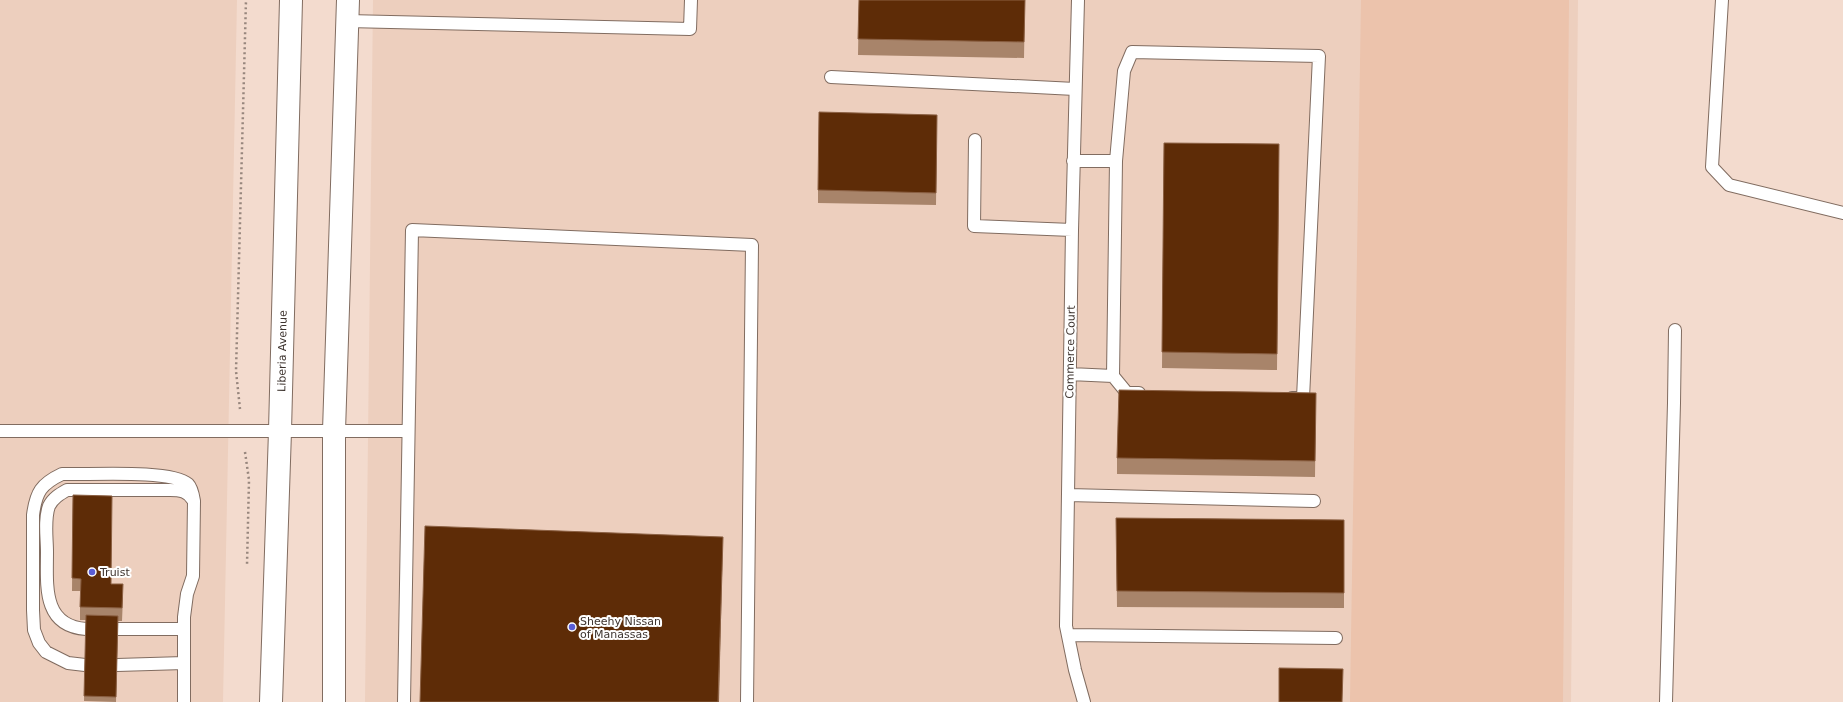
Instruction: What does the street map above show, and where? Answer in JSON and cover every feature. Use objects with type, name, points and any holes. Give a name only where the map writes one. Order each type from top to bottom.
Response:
[{"type":"highway","name":"Liberia Avenue","points":[[271,702],[280,431],[291,0]]},
{"type":"highway","points":[[334,702],[334,431],[347,11]]},
{"type":"lane","points":[[347,11],[690,29],[692,0]]},
{"type":"lane","name":"Commerce Court","points":[[1078,0],[1073,161],[1066,626],[1084,702]]},
{"type":"lane","points":[[1722,0],[1712,167],[1729,185],[1843,213]]},
{"type":"lane","points":[[1150,394],[1127,393],[1113,376],[1116,161],[1124,71],[1132,52],[1319,56],[1303,398],[1280,397]]},
{"type":"lane","points":[[831,77],[1075,89]]},
{"type":"lane","points":[[975,140],[974,226],[1072,230]]},
{"type":"lane","points":[[1073,161],[1116,161]]},
{"type":"lane","points":[[404,702],[412,230],[752,245],[747,702]]},
{"type":"lane","points":[[1666,702],[1675,330]]},
{"type":"lane","points":[[1070,374],[1113,376]]},
{"type":"lane","points":[[0,431],[408,431]]},
{"type":"lane","points":[[85,665],[68,663],[46,652],[39,643],[34,630],[33,515],[35,500],[41,488],[62,474],[166,476],[178,478],[188,484],[193,493],[194,501],[193,576],[187,594],[184,629],[184,702]]},
{"type":"lane","points":[[86,629],[68,625],[60,619],[53,610],[48,597],[46,521],[50,506],[57,496],[67,490],[170,490],[186,492],[194,501]]},
{"type":"lane","points":[[1068,495],[1314,501]]},
{"type":"lane","points":[[118,630],[184,629]]},
{"type":"lane","points":[[1068,635],[1336,638]]},
{"type":"lane","points":[[117,665],[184,663]]},
{"type":"path","points":[[236,371],[246,0]]},
{"type":"shaded area","points":[[0,0],[237,0],[223,702],[0,702]]},
{"type":"shaded area","points":[[373,0],[1578,0],[1571,702],[365,702]]},
{"type":"shaded area","points":[[1361,0],[1569,0],[1563,702],[1350,702]]},
{"type":"building","points":[[859,0],[1025,0],[1024,42],[858,39]]},
{"type":"building","points":[[819,112],[937,115],[936,193],[818,190]]},
{"type":"building","points":[[1164,143],[1279,144],[1277,354],[1162,352]]},
{"type":"building","points":[[1119,390],[1316,393],[1315,461],[1117,458]]},
{"type":"building","name":"Truist","points":[[73,495],[112,496],[111,584],[123,584],[122,608],[80,607],[81,579],[72,578]]},
{"type":"building","points":[[1116,518],[1344,520],[1344,593],[1117,591]]},
{"type":"building","name":"Sheehy Nissan of Manassas","points":[[425,526],[723,537],[718,702],[420,702]]},
{"type":"building","points":[[86,615],[118,616],[116,697],[84,696]]},
{"type":"building","points":[[1279,668],[1343,669],[1342,702],[1279,702]]},
{"type":"place","name":"Truist","points":[[92,572]]},
{"type":"place","name":"Sheehy Nissan of Manassas","points":[[572,627]]}]
